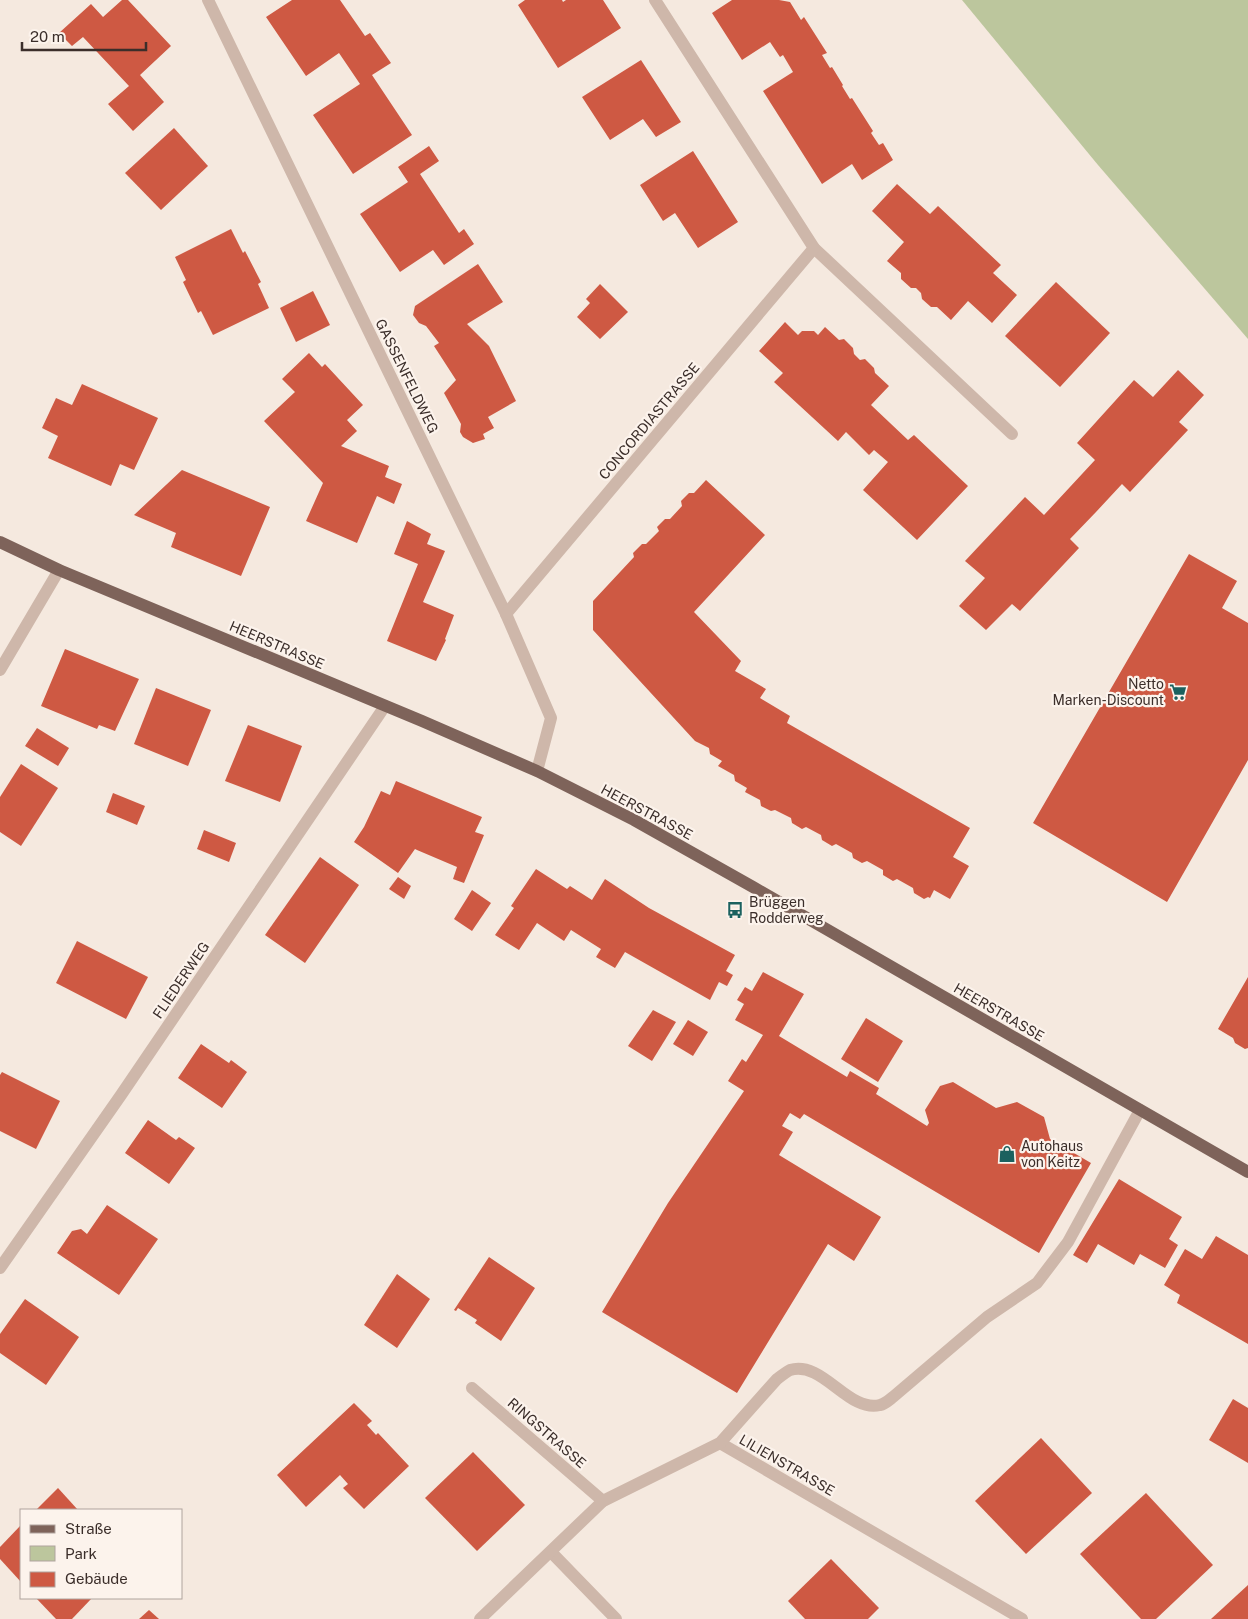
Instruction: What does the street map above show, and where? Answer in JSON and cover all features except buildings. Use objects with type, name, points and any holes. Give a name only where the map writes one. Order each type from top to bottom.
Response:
[{"type":"main road","name":"HEERSTRASSE","points":[[0,542],[59,570],[537,771],[634,820],[753,887],[1248,1172]]},
{"type":"street","name":"GASSENFELDWEG","points":[[208,0],[506,614],[551,718],[537,771]]},
{"type":"street","points":[[655,0],[814,248],[1012,434]]},
{"type":"street","name":"CONCORDIASTRASSE","points":[[506,614],[814,248]]},
{"type":"street","points":[[0,670],[59,570]]},
{"type":"street","name":"FLIEDERWEG","points":[[0,1268],[121,1095],[384,706]]},
{"type":"street","points":[[720,1443],[777,1379],[789,1370],[801,1369],[813,1372],[861,1403],[872,1406],[882,1405],[894,1397],[987,1316],[1037,1283],[1068,1242],[1140,1110]]},
{"type":"street","name":"RINGSTRASSE","points":[[472,1388],[603,1501]]},
{"type":"street","name":"LILIENSTRASSE","points":[[480,1619],[603,1501],[720,1443],[1022,1619]]},
{"type":"street","points":[[551,1552],[616,1619]]},
{"type":"green space","points":[[962,0],[1248,0],[1248,339],[1098,165]]},
{"type":"place","name":"Netto Marken-Discount","points":[[1178,692]]},
{"type":"place","name":"Brüggen Rodderweg","points":[[735,910]]},
{"type":"place","name":"Autohaus von Keitz","points":[[1007,1154]]}]
